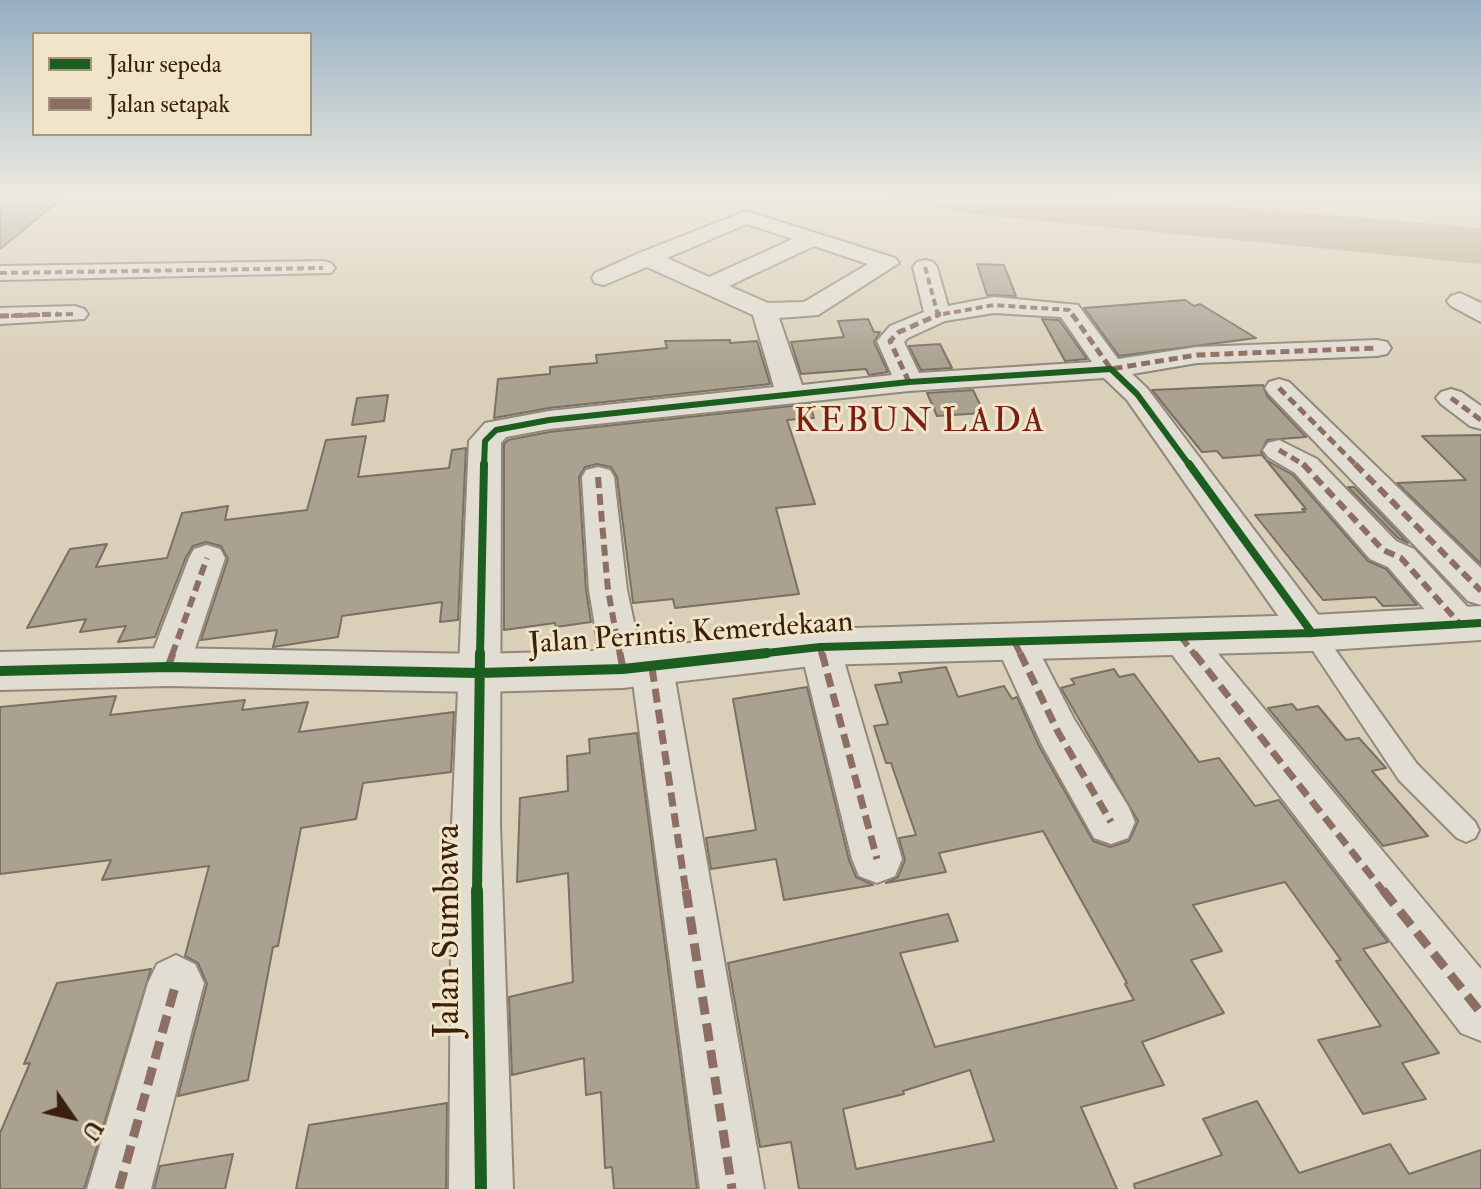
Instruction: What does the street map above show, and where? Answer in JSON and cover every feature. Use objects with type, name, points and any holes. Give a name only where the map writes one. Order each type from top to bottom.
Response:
[{"type":"street","points":[[604,278],[663,251]]},
{"type":"street","points":[[708,287],[784,251]]},
{"type":"street","points":[[647,258],[764,311],[809,310],[887,263],[853,251]]},
{"type":"street","points":[[925,267],[938,315]]},
{"type":"street","points":[[0,273],[323,268]]},
{"type":"street","points":[[909,382],[890,341],[899,332],[938,315],[994,305],[1069,310],[1111,369],[1137,394],[1312,633]]},
{"type":"street","points":[[764,311],[791,396]]},
{"type":"street","points":[[0,316],[75,314]]},
{"type":"street","name":"Jalan Sumbawa","points":[[481,1189],[476,825],[479,673],[485,441],[496,430],[549,420],[909,382],[1111,369],[1197,355],[1377,348]]},
{"type":"street","points":[[1279,388],[1474,612]]},
{"type":"street","points":[[1451,398],[1481,420]]},
{"type":"street","points":[[1279,450],[1306,466],[1383,550],[1401,558],[1474,612]]},
{"type":"street","points":[[598,477],[608,590],[638,669],[732,1189]]},
{"type":"street","points":[[168,667],[207,558]]},
{"type":"street","name":"Jalan Perintis Kemerdekaan","points":[[0,671],[168,667],[479,673],[638,669],[820,647],[1312,633],[1474,612]]},
{"type":"street","points":[[1181,637],[1481,1013]]},
{"type":"street","points":[[1015,643],[1058,732],[1111,822]]},
{"type":"street","points":[[820,647],[877,859]]},
{"type":"street","points":[[119,1189],[176,983]]},
{"type":"lane","points":[[1312,633],[1408,772],[1466,830]]},
{"type":"shaded area","points":[[1354,251],[1481,251],[1481,264]]},
{"type":"building","points":[[977,264],[1004,265],[1016,296],[987,295]]},
{"type":"building","points":[[1185,300],[1194,306],[1200,304],[1256,338],[1119,356],[1084,308]]},
{"type":"building","points":[[868,319],[874,332],[880,332],[874,342],[888,372],[869,375],[866,369],[801,374],[791,342],[844,337],[838,321]]},
{"type":"building","points":[[1042,319],[1059,320],[1087,359],[1065,361]]},
{"type":"building","points":[[730,340],[730,343],[757,341],[770,384],[549,408],[494,418],[498,379],[550,374],[550,367],[597,363],[596,355],[667,348],[665,341]]},
{"type":"building","points":[[940,344],[952,368],[921,370],[909,346]]},
{"type":"building","points":[[1263,385],[1267,396],[1306,437],[1267,440],[1261,452],[1266,460],[1262,455],[1223,458],[1217,451],[1202,452],[1152,390]]},
{"type":"building","points":[[973,390],[984,413],[937,416],[927,393]]},
{"type":"building","points":[[388,395],[384,421],[352,425],[357,398]]},
{"type":"building","points":[[810,404],[814,418],[787,420],[815,504],[776,508],[799,594],[675,608],[673,599],[633,603],[617,477],[611,467],[597,464],[585,467],[579,477],[591,622],[504,630],[504,444],[508,440],[549,432]]},
{"type":"building","points":[[1481,435],[1481,564],[1397,483],[1466,480],[1422,436]]},
{"type":"building","points":[[366,436],[358,477],[449,468],[452,450],[466,448],[458,620],[440,622],[442,602],[342,616],[338,637],[273,647],[277,630],[201,640],[228,559],[221,546],[206,542],[193,546],[186,557],[155,637],[118,642],[126,626],[80,632],[86,619],[27,628],[70,549],[107,544],[96,567],[167,558],[182,513],[228,506],[225,520],[307,510],[326,440]]},
{"type":"building","points":[[1266,460],[1293,475],[1368,561],[1386,569],[1417,605],[1383,606],[1375,597],[1323,600],[1255,515],[1305,512],[1302,509],[1306,509]]},
{"type":"building","points":[[1348,487],[1354,487],[1408,543],[1398,538]]},
{"type":"building","points":[[946,667],[958,697],[1004,686],[1012,699],[1017,697],[1039,746],[1093,841],[1110,847],[1129,841],[1138,821],[1061,688],[1075,684],[1071,679],[1114,669],[1119,677],[1134,674],[1199,762],[1219,758],[1255,806],[1279,800],[1388,942],[1363,949],[1439,1053],[1402,1063],[1426,1099],[1363,1114],[1318,1040],[1381,1026],[1336,961],[1341,960],[1285,882],[1193,905],[1222,951],[1191,960],[1224,1013],[1142,1042],[1164,1085],[1081,1107],[1117,1189],[799,1189],[791,1142],[760,1147],[728,963],[948,914],[958,941],[900,953],[935,1047],[1134,1000],[1043,831],[939,853],[946,872],[886,883],[898,877],[905,860],[899,838],[916,835],[891,763],[886,763],[874,726],[888,724],[875,685],[902,682],[899,673]],"holes":[[[970,1070],[994,1141],[856,1169],[843,1109],[904,1094],[903,1091]]]},
{"type":"building","points":[[807,687],[849,860],[856,877],[873,885],[784,900],[776,859],[711,869],[706,838],[756,830],[733,699]]},
{"type":"building","points":[[116,696],[110,715],[245,700],[242,710],[308,702],[299,732],[454,712],[451,772],[363,783],[356,819],[301,828],[278,946],[273,947],[248,1080],[178,1096],[207,984],[198,963],[185,956],[209,866],[102,880],[111,860],[0,874],[0,707]]},
{"type":"building","points":[[1292,704],[1297,710],[1318,706],[1346,740],[1359,738],[1386,768],[1372,771],[1428,836],[1383,846],[1268,708]]},
{"type":"building","points":[[637,733],[697,1189],[614,1189],[612,1167],[605,1168],[601,1092],[586,1095],[584,1058],[512,1075],[509,997],[573,982],[568,873],[517,882],[520,798],[568,791],[567,756],[590,753],[589,739]]},
{"type":"building","points":[[151,969],[84,1189],[0,1189],[0,1133],[30,1063],[24,1064],[57,983]]},
{"type":"building","points":[[1257,1101],[1299,1173],[1390,1144],[1409,1174],[1481,1150],[1481,1189],[1135,1189],[1134,1184],[1222,1155],[1203,1119]]},
{"type":"building","points":[[447,1103],[446,1189],[296,1189],[309,1125]]},
{"type":"building","points":[[233,1154],[225,1189],[154,1189],[160,1166]]},
{"type":"marked path","points":[[925,267],[938,315],[994,305],[1069,310],[1111,369],[1197,355],[1377,348]]},
{"type":"marked path","points":[[0,273],[323,268]]},
{"type":"marked path","points":[[0,316],[75,314]]},
{"type":"marked path","points":[[909,382],[890,341],[899,332],[938,315]]},
{"type":"marked path","points":[[1279,388],[1481,591]]},
{"type":"marked path","points":[[1451,398],[1481,420]]},
{"type":"marked path","points":[[1279,450],[1306,466],[1383,550],[1401,558],[1459,623]]},
{"type":"marked path","points":[[598,477],[608,590],[623,669]]},
{"type":"marked path","points":[[168,667],[207,558]]},
{"type":"marked path","points":[[1181,637],[1481,1013]]},
{"type":"marked path","points":[[1015,643],[1058,732],[1111,822]]},
{"type":"marked path","points":[[820,647],[877,859]]},
{"type":"marked path","points":[[652,668],[732,1189]]},
{"type":"marked path","points":[[119,1189],[176,983]]},
{"type":"cycle path","points":[[481,1189],[476,825],[485,441],[496,430],[549,420],[909,382],[1111,369],[1137,394],[1312,633]]},
{"type":"cycle path","points":[[0,671],[168,667],[479,673],[623,669],[820,647],[1312,633],[1481,623]]},
{"type":"district","name":"KEBUN LADA","points":[[920,424]]}]
